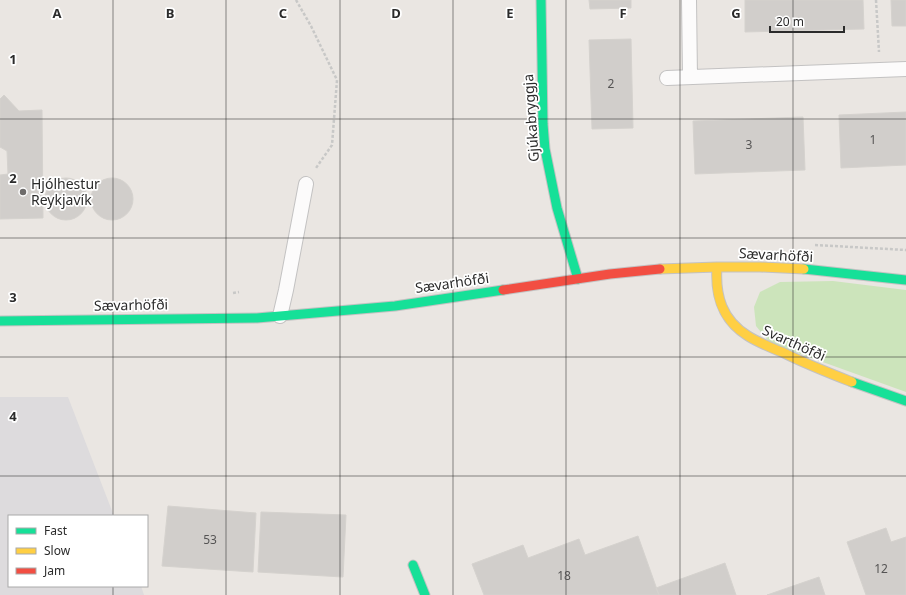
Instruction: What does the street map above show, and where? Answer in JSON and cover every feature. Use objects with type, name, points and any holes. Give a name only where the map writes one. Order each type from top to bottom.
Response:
[{"type":"street","name":"Gjúkabryggja","points":[[540,0],[545,149],[556,208],[578,279]]},
{"type":"street","name":"Svarthöfði","points":[[717,267],[716,278],[719,300],[731,322],[742,333],[755,341],[806,364],[859,385],[906,401]]},
{"type":"street","name":"Sævarhöfði","points":[[0,321],[257,318],[395,306],[610,274],[663,269],[760,267],[802,269],[906,280]]},
{"type":"street","points":[[413,565],[425,595]]},
{"type":"lane","points":[[689,0],[690,77]]},
{"type":"lane","points":[[667,78],[906,69]]},
{"type":"lane","points":[[280,316],[306,184]]},
{"type":"path","points":[[296,0],[311,26],[337,80],[332,145],[306,184]]},
{"type":"path","points":[[876,0],[880,70]]},
{"type":"shaded area","points":[[0,397],[68,397],[114,515],[8,515],[8,587],[141,587],[144,595],[0,595]]},
{"type":"green space","points":[[833,281],[906,290],[906,392],[770,343],[756,326],[754,307],[760,292],[780,282]]},
{"type":"building","points":[[589,0],[631,0],[631,8],[590,9]]},
{"type":"building","points":[[745,0],[863,0],[864,29],[745,32]]},
{"type":"building","points":[[891,0],[906,0],[906,26],[892,26]]},
{"type":"building","points":[[631,39],[633,128],[592,129],[589,40]]},
{"type":"building","points":[[4,95],[19,111],[42,110],[43,218],[0,219],[0,175],[8,174],[7,151],[0,147],[0,99]]},
{"type":"building","points":[[906,112],[906,165],[841,168],[839,115]]},
{"type":"building","points":[[803,117],[805,170],[695,174],[693,121]]},
{"type":"building","points":[[62,178],[70,178],[78,181],[84,187],[87,199],[84,211],[78,217],[70,220],[62,220],[54,217],[48,211],[45,203],[45,195],[48,187],[54,181]]},
{"type":"building","points":[[108,178],[116,178],[124,181],[130,187],[133,199],[130,211],[124,217],[116,220],[108,220],[100,217],[94,211],[91,203],[91,195],[94,187],[100,181]]},
{"type":"building","points":[[168,506],[256,513],[253,572],[162,566]]},
{"type":"building","points":[[261,512],[346,515],[343,577],[258,572]]},
{"type":"building","points":[[886,528],[891,542],[906,537],[906,595],[866,595],[847,542]]},
{"type":"building","points":[[638,536],[659,595],[484,595],[472,564],[523,545],[528,558],[579,539],[585,555]]},
{"type":"building","points":[[725,563],[736,595],[659,595],[656,588]]},
{"type":"building","points":[[819,577],[825,595],[767,595]]},
{"type":"traffic: fast","points":[[541,0],[543,124],[545,149],[557,208],[578,279]]},
{"type":"traffic: fast","points":[[804,269],[906,280]]},
{"type":"traffic: fast","points":[[0,321],[257,318],[395,306],[503,290]]},
{"type":"traffic: fast","points":[[852,382],[906,401]]},
{"type":"traffic: fast","points":[[413,565],[425,595]]},
{"type":"traffic: slow","points":[[717,267],[717,288],[722,306],[726,315],[739,330],[761,343],[809,365],[852,382]]},
{"type":"traffic: slow","points":[[660,269],[717,267],[804,269]]},
{"type":"traffic: jam","points":[[503,290],[610,274],[660,269]]},
{"type":"place","name":"Hjólhestur Reykjavík","points":[[23,192]]}]
